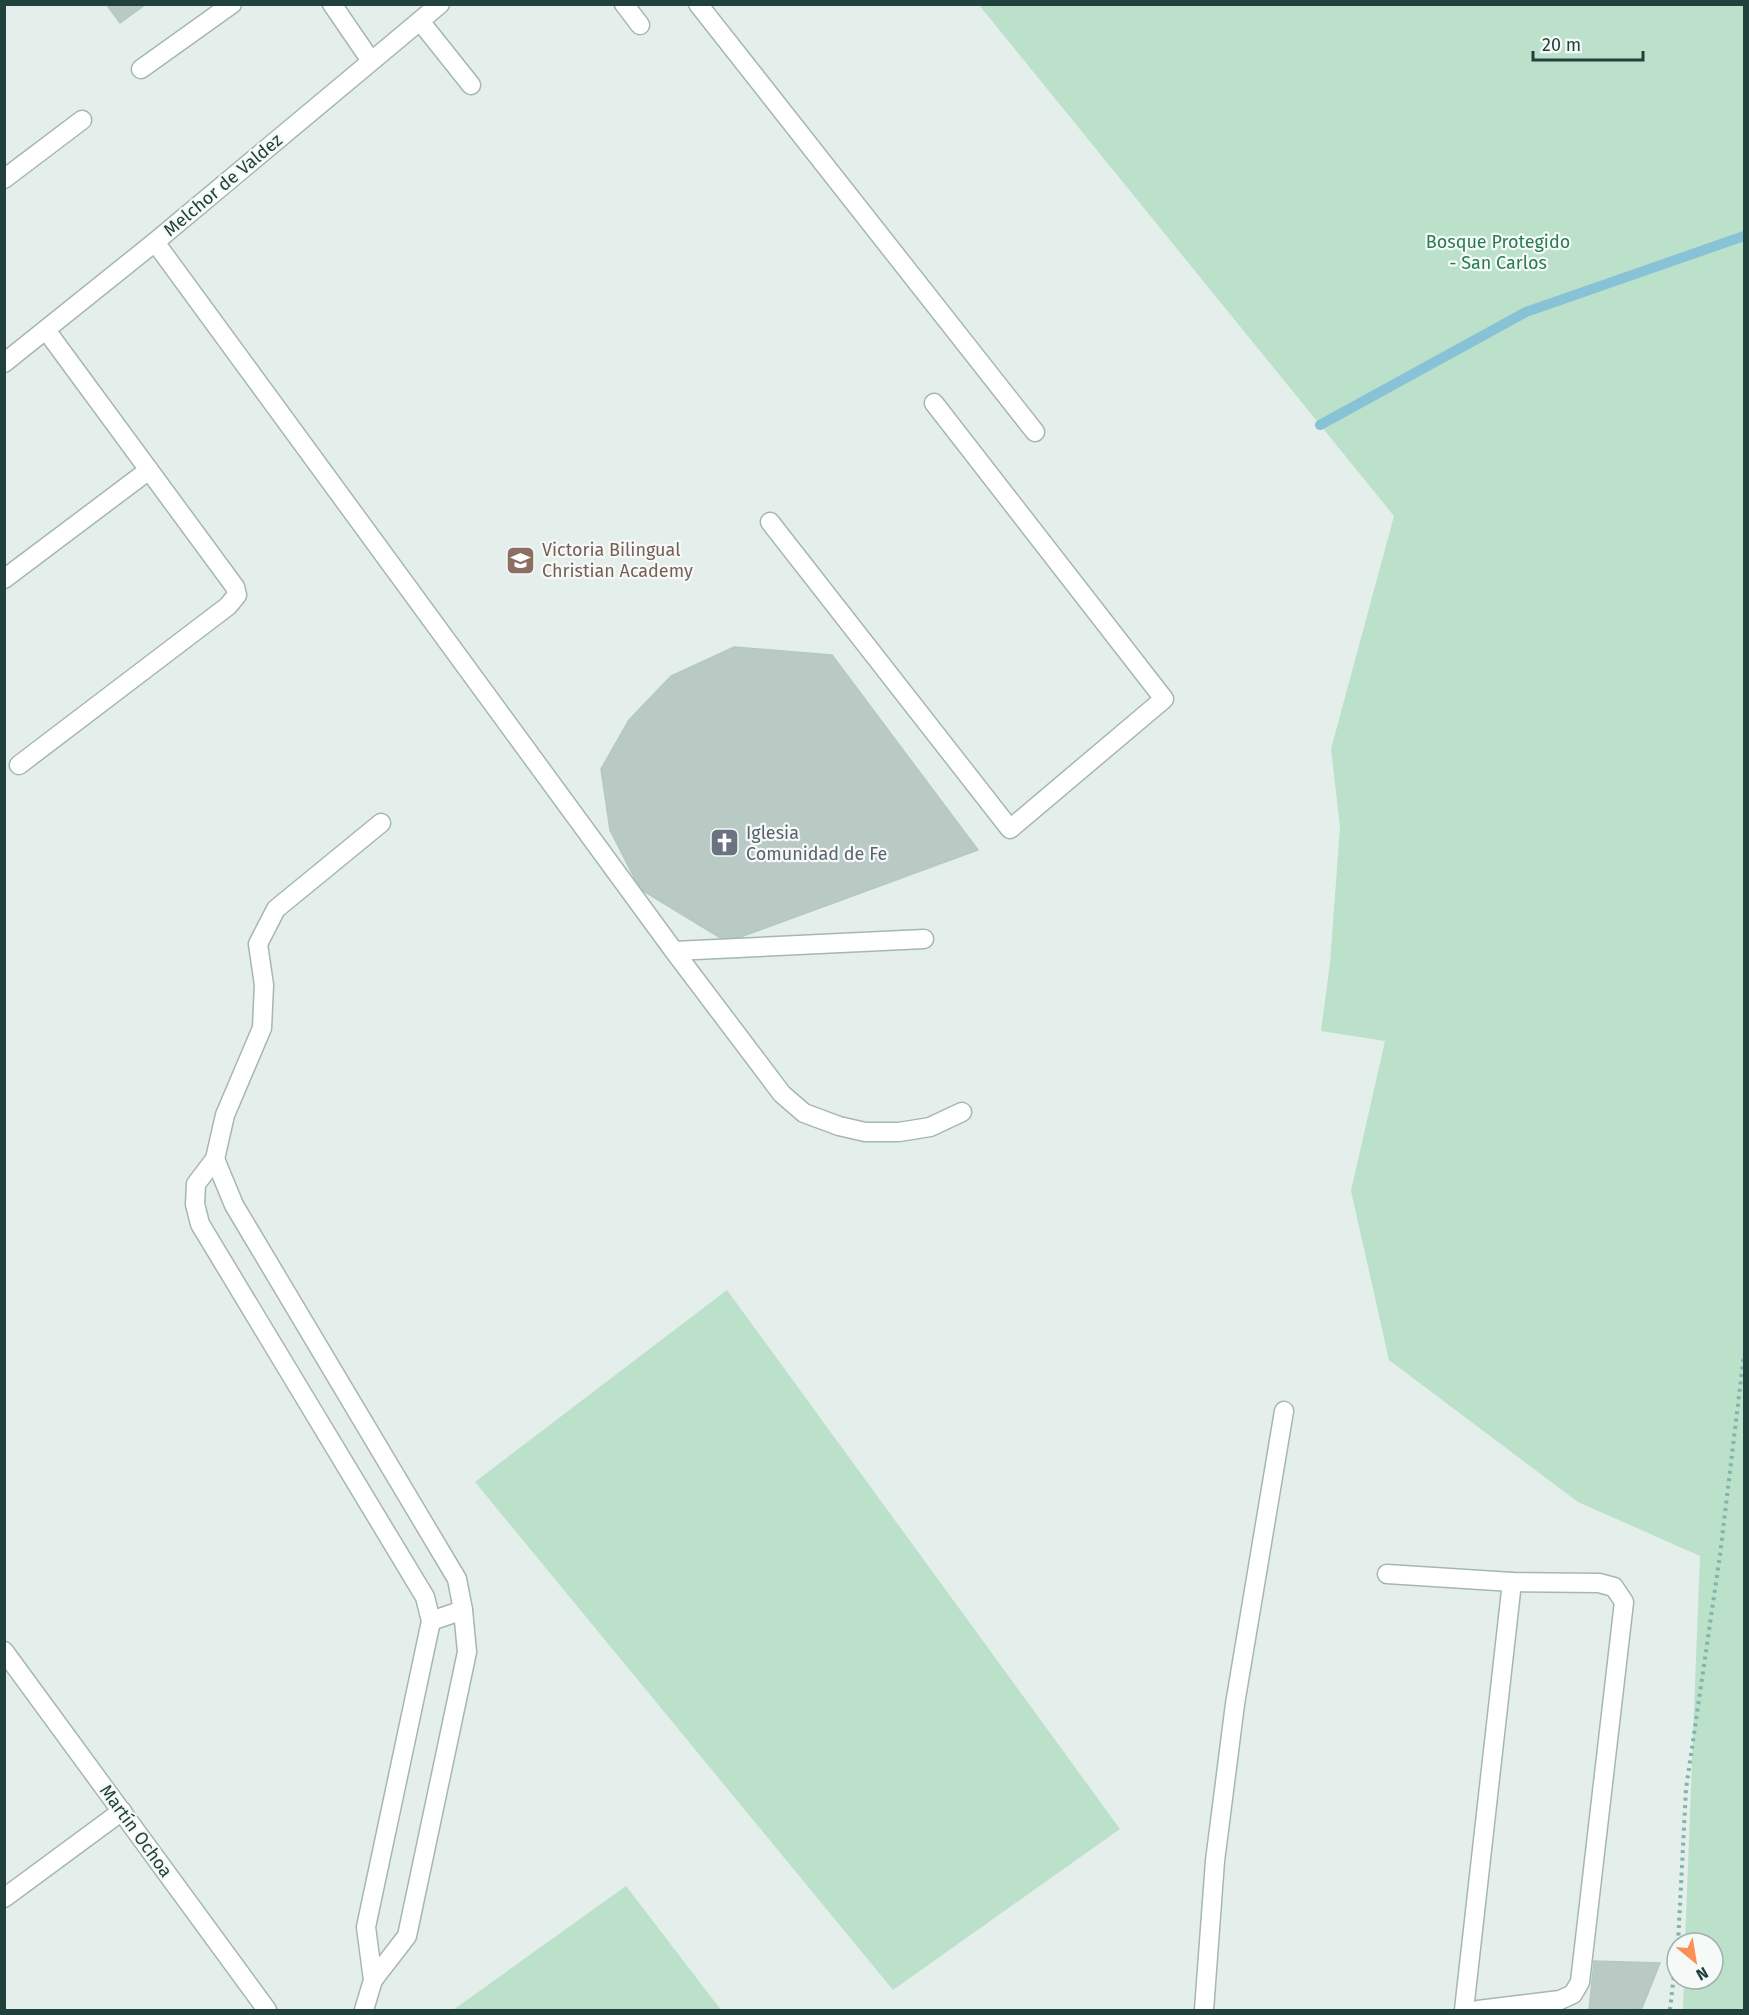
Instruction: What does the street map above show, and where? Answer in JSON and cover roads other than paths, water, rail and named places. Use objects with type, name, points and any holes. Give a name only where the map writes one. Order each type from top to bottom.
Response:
[{"type":"street","points":[[141,69],[232,4]]},
{"type":"street","points":[[332,4],[371,61]]},
{"type":"street","name":"Melchor de Valdez","points":[[4,363],[155,242],[440,4]]},
{"type":"street","points":[[624,4],[640,25]]},
{"type":"street","points":[[698,4],[1035,432]]},
{"type":"street","points":[[420,21],[471,85]]},
{"type":"street","points":[[4,179],[82,120]]},
{"type":"street","points":[[155,242],[674,951],[782,1094],[804,1113],[838,1126],[865,1132],[899,1132],[930,1127],[962,1112]]},
{"type":"street","points":[[19,765],[228,606],[237,595],[235,587],[46,330]]},
{"type":"street","points":[[770,522],[1010,829],[1164,699],[934,404]]},
{"type":"street","points":[[4,579],[149,470]]},
{"type":"street","points":[[373,1980],[366,1927],[431,1621],[425,1597],[200,1224],[195,1204],[196,1184],[215,1159],[225,1115],[262,1028],[264,985],[258,944],[276,909],[381,823]]},
{"type":"street","points":[[674,951],[924,939]]},
{"type":"street","points":[[215,1159],[234,1205],[457,1579],[463,1610],[467,1652],[407,1936],[373,1980],[364,2010]]},
{"type":"street","points":[[1204,2010],[1215,1861],[1235,1704],[1284,1411]]},
{"type":"street","points":[[1387,1574],[1512,1582],[1599,1583],[1614,1587],[1624,1602],[1580,1982],[1573,1994],[1560,2000],[1478,2010]]},
{"type":"street","points":[[1464,2010],[1512,1582]]},
{"type":"street","points":[[431,1621],[463,1610]]},
{"type":"street","name":"Martín Ochoa","points":[[4,1651],[267,2010]]},
{"type":"street","points":[[4,1898],[122,1811]]},
{"type":"waterway","points":[[1320,425],[1526,312],[1744,236]]},
{"type":"place","name":"Victoria Bilingual Christian Academy","points":[[521,560]]},
{"type":"place","name":"Iglesia Comunidad de Fe","points":[[725,843]]},
{"type":"park label","name":"Bosque Protegido - San Carlos","points":[[1498,252]]}]
